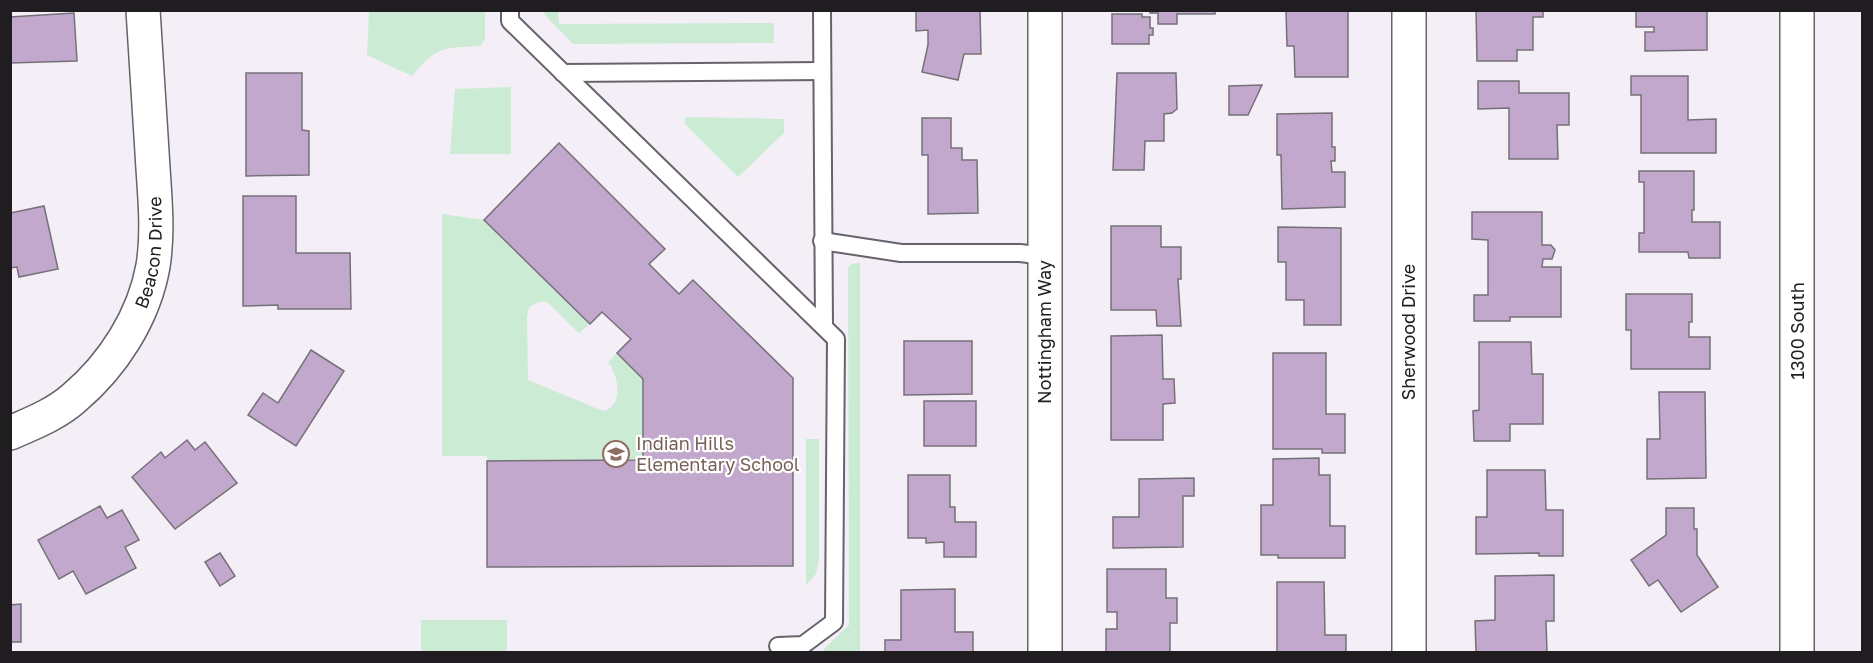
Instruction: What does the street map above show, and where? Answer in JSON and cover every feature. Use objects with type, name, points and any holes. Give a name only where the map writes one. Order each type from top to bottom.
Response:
[{"type":"street","name":"Beacon Drive","points":[[10,433],[56,411],[91,382],[125,339],[147,292],[153,266],[155,213],[143,10]]},
{"type":"street","name":"Nottingham Way","points":[[1045,10],[1045,652]]},
{"type":"street","name":"Sherwood Drive","points":[[1409,10],[1409,652]]},
{"type":"street","name":"1300 South","points":[[1797,10],[1797,652]]},
{"type":"lane","points":[[510,10],[510,21],[836,339],[834,622],[803,645],[778,646]]},
{"type":"lane","points":[[822,10],[824,327]]},
{"type":"lane","points":[[563,73],[822,71]]},
{"type":"lane","points":[[822,241],[901,253],[1020,253],[1045,256]]},
{"type":"green space","points":[[369,11],[485,11],[485,39],[480,46],[449,48],[435,54],[412,76],[367,55]]},
{"type":"green space","points":[[544,11],[558,11],[559,24],[774,23],[774,43],[573,44],[544,14]]},
{"type":"green space","points":[[511,87],[511,154],[450,154],[455,89]]},
{"type":"green space","points":[[685,117],[784,119],[784,133],[738,177],[685,124]]},
{"type":"green space","points":[[442,214],[484,220],[590,324],[579,333],[547,302],[539,302],[529,307],[527,317],[528,380],[603,411],[614,404],[617,397],[615,375],[608,362],[617,353],[643,379],[643,460],[488,461],[487,456],[442,456]]},
{"type":"green space","points":[[860,263],[860,652],[824,652],[824,649],[849,625],[848,268],[851,264]]},
{"type":"green space","points":[[806,439],[819,439],[819,560],[816,574],[806,585]]},
{"type":"green space","points":[[421,620],[507,620],[507,652],[421,652]]},
{"type":"building","points":[[916,10],[980,10],[981,54],[964,54],[958,80],[922,72],[928,45],[928,30],[916,31]]},
{"type":"building","points":[[1150,10],[1215,10],[1215,14],[1177,14],[1177,24],[1158,24],[1158,13],[1150,13]]},
{"type":"building","points":[[1286,10],[1348,10],[1348,77],[1295,77],[1294,46],[1287,46]]},
{"type":"building","points":[[1476,10],[1543,10],[1543,17],[1533,17],[1533,50],[1517,50],[1517,61],[1477,61]]},
{"type":"building","points":[[1636,10],[1707,10],[1707,50],[1645,51],[1645,32],[1654,32],[1654,27],[1636,27]]},
{"type":"building","points":[[74,13],[77,61],[10,63],[10,17]]},
{"type":"building","points":[[1112,14],[1142,14],[1142,17],[1150,17],[1150,28],[1153,28],[1153,35],[1149,35],[1149,44],[1112,44]]},
{"type":"building","points":[[246,73],[302,73],[302,130],[309,131],[309,175],[246,176]]},
{"type":"building","points":[[1117,73],[1176,73],[1177,109],[1172,113],[1164,114],[1164,141],[1145,141],[1144,170],[1113,170]]},
{"type":"building","points":[[1631,76],[1688,76],[1688,120],[1716,119],[1716,153],[1641,153],[1641,95],[1631,95]]},
{"type":"building","points":[[1478,81],[1519,81],[1519,93],[1569,93],[1569,125],[1557,125],[1558,159],[1509,159],[1509,108],[1478,109]]},
{"type":"building","points":[[1262,85],[1248,115],[1229,115],[1229,86]]},
{"type":"building","points":[[1332,113],[1332,147],[1335,147],[1335,161],[1331,161],[1332,172],[1345,172],[1345,207],[1282,209],[1281,155],[1277,155],[1277,114]]},
{"type":"building","points":[[922,118],[951,118],[951,148],[962,148],[962,160],[977,160],[978,213],[928,214],[928,155],[922,155]]},
{"type":"building","name":"Indian Hills Elementary School","points":[[559,143],[665,249],[649,264],[679,294],[693,280],[793,378],[793,566],[487,567],[487,461],[643,460],[643,379],[617,353],[631,339],[602,312],[590,324],[484,220]]},
{"type":"building","points":[[1639,171],[1694,171],[1692,222],[1720,222],[1720,258],[1689,258],[1688,252],[1639,252],[1639,233],[1644,233],[1644,182],[1639,182]]},
{"type":"building","points":[[243,196],[296,196],[296,253],[350,253],[351,309],[278,309],[278,305],[243,306]]},
{"type":"building","points":[[44,206],[58,269],[19,277],[17,267],[10,268],[10,213]]},
{"type":"building","points":[[1472,212],[1542,212],[1542,245],[1551,245],[1555,250],[1552,259],[1543,259],[1542,267],[1561,267],[1561,317],[1510,317],[1510,321],[1474,321],[1474,295],[1488,295],[1488,240],[1472,239]]},
{"type":"building","points":[[1111,226],[1161,226],[1161,247],[1181,247],[1181,279],[1178,279],[1181,326],[1157,326],[1156,310],[1111,310]]},
{"type":"building","points":[[1278,227],[1341,228],[1341,325],[1304,325],[1304,300],[1286,300],[1286,262],[1278,262]]},
{"type":"building","points":[[1626,294],[1692,294],[1692,322],[1689,322],[1689,337],[1710,337],[1710,369],[1631,369],[1631,330],[1626,330]]},
{"type":"building","points":[[1162,335],[1163,379],[1174,379],[1175,403],[1163,404],[1163,440],[1111,440],[1111,336]]},
{"type":"building","points":[[904,341],[972,341],[972,394],[904,395]]},
{"type":"building","points":[[1479,342],[1531,342],[1532,374],[1543,374],[1543,424],[1510,424],[1510,441],[1474,441],[1473,411],[1479,410]]},
{"type":"building","points":[[311,350],[344,371],[296,446],[248,415],[263,393],[278,403]]},
{"type":"building","points":[[1273,353],[1326,353],[1326,414],[1345,414],[1345,453],[1322,453],[1322,449],[1273,449]]},
{"type":"building","points":[[1659,392],[1705,392],[1706,478],[1647,479],[1647,439],[1660,439]]},
{"type":"building","points":[[924,401],[976,401],[976,446],[924,446]]},
{"type":"building","points":[[187,440],[195,450],[205,442],[237,483],[175,529],[132,477],[161,452],[165,458]]},
{"type":"building","points":[[1319,458],[1319,475],[1330,475],[1330,526],[1345,526],[1345,558],[1278,558],[1278,555],[1261,555],[1261,505],[1273,505],[1273,459]]},
{"type":"building","points":[[1487,470],[1545,470],[1546,510],[1563,510],[1563,556],[1539,556],[1539,553],[1476,554],[1476,517],[1487,517]]},
{"type":"building","points":[[908,475],[950,475],[950,507],[955,507],[955,522],[976,522],[976,557],[944,557],[944,542],[926,543],[926,538],[908,538]]},
{"type":"building","points":[[1194,478],[1194,496],[1183,496],[1183,547],[1113,548],[1113,517],[1139,517],[1139,479]]},
{"type":"building","points":[[100,506],[107,518],[122,510],[139,540],[125,547],[136,568],[86,594],[73,571],[59,579],[38,540]]},
{"type":"building","points":[[1666,508],[1694,508],[1697,555],[1718,587],[1681,612],[1658,580],[1649,586],[1631,560],[1666,535]]},
{"type":"building","points":[[220,553],[235,576],[220,586],[205,562]]},
{"type":"building","points":[[1107,569],[1166,569],[1166,598],[1177,598],[1177,623],[1170,623],[1170,652],[1106,652],[1106,629],[1117,629],[1117,612],[1107,612]]},
{"type":"building","points":[[1554,575],[1554,621],[1546,621],[1547,652],[1476,652],[1475,621],[1495,620],[1495,576]]},
{"type":"building","points":[[1277,582],[1324,582],[1325,635],[1346,635],[1346,652],[1277,652]]},
{"type":"building","points":[[955,589],[955,632],[973,632],[973,652],[885,652],[885,640],[901,640],[901,590]]},
{"type":"building","points":[[21,604],[21,642],[10,642],[10,605]]},
{"type":"place","name":"Indian Hills Elementary School","points":[[616,454]]}]
